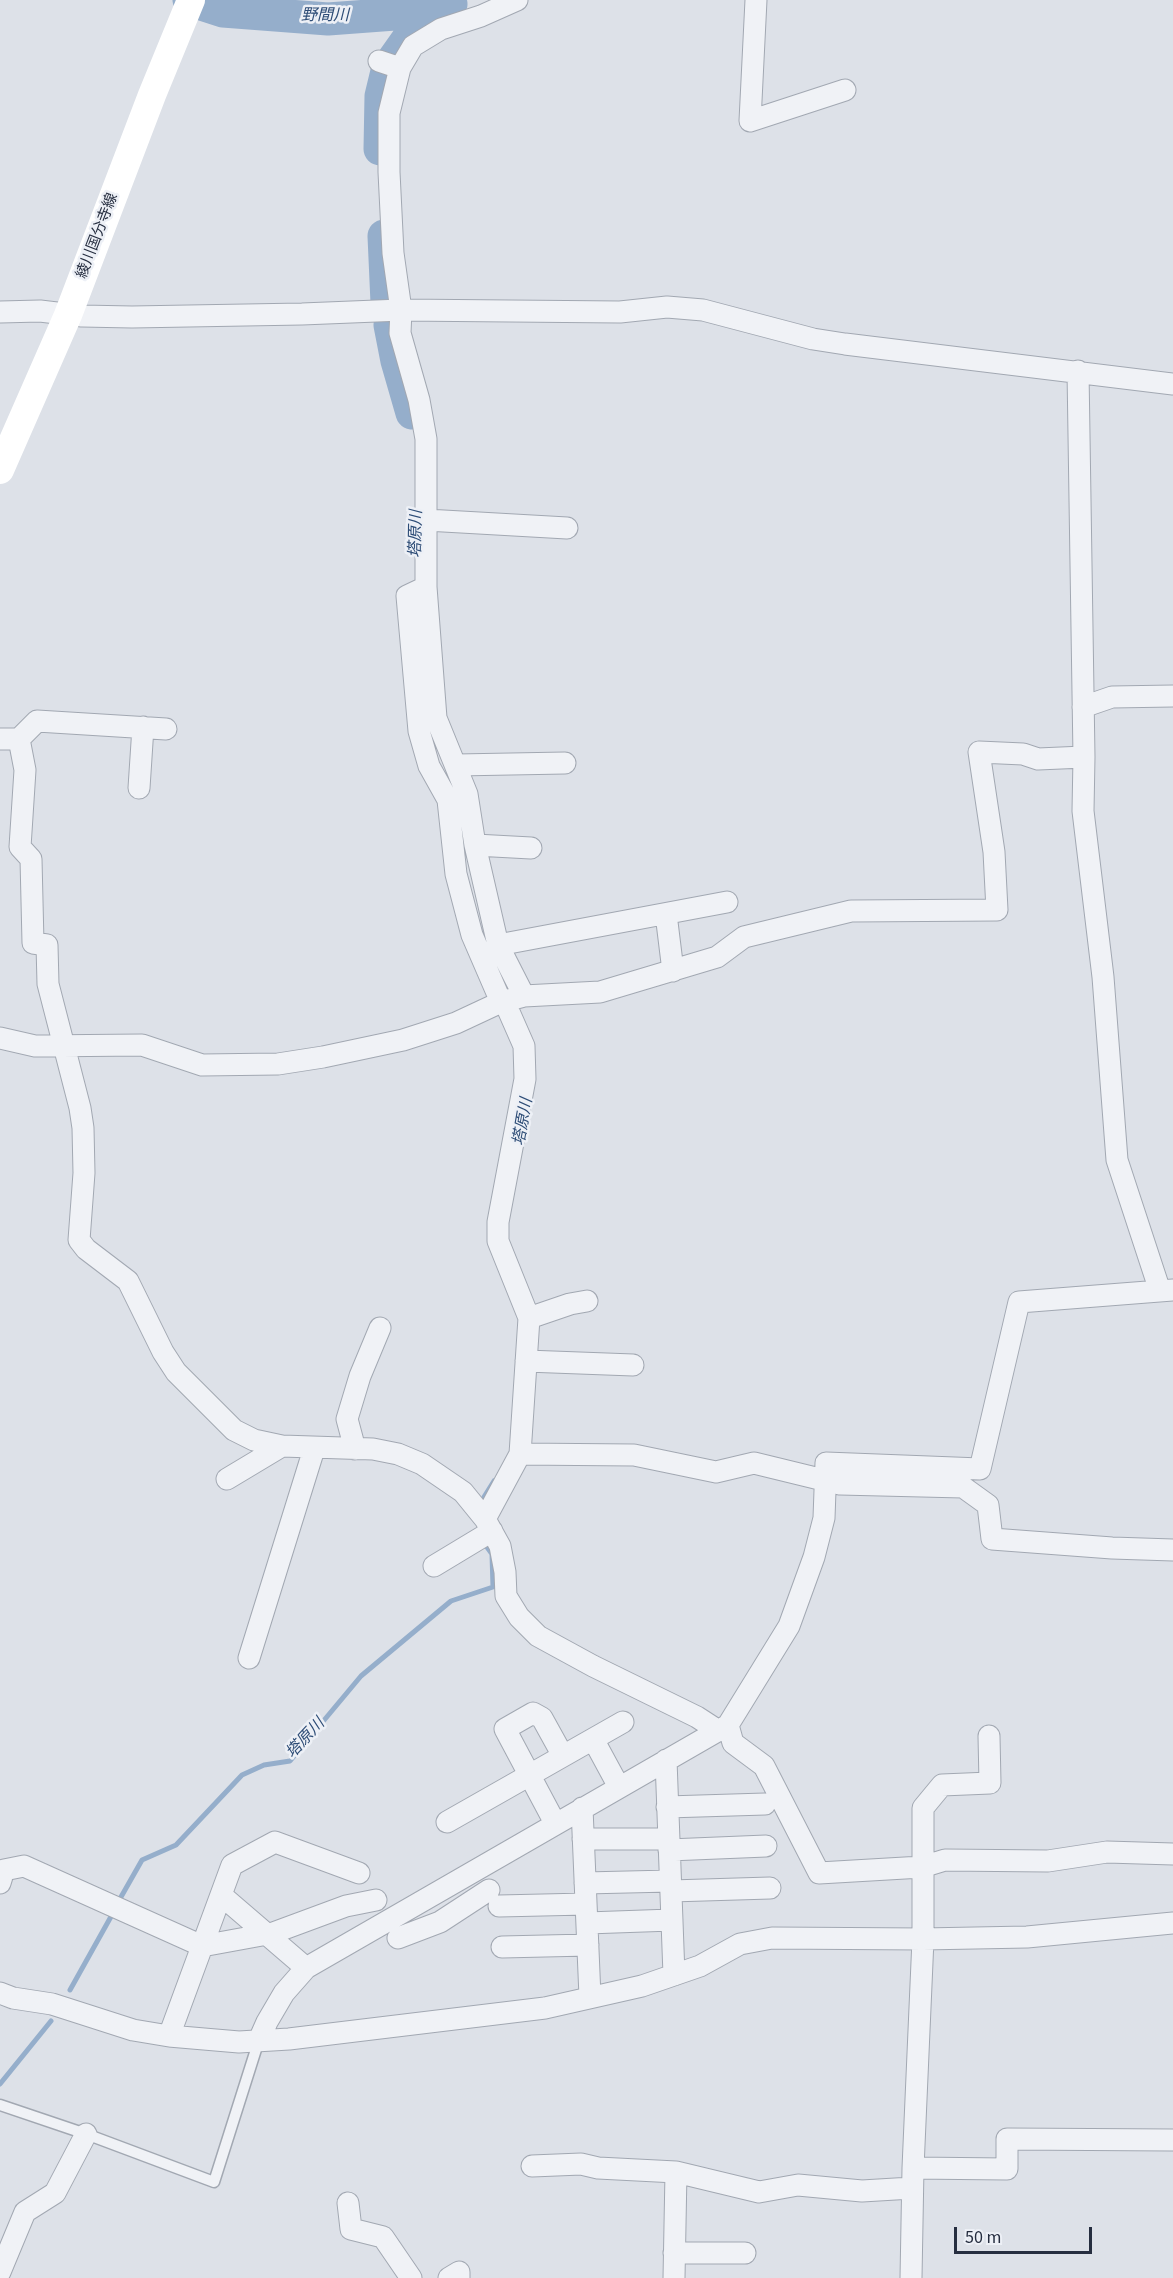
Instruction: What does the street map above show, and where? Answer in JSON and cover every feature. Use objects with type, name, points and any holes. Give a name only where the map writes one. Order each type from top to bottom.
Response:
[{"type":"main road","name":"綾川国分寺線","points":[[0,470],[68,315],[152,95],[188,8]]},
{"type":"street","points":[[517,0],[482,16],[441,29],[413,46],[400,68],[389,113],[389,172],[393,253],[401,310],[400,333],[419,400],[426,439],[426,587],[436,718],[467,794],[475,844],[498,945],[524,996]]},
{"type":"street","points":[[756,0],[750,121],[845,90]]},
{"type":"street","points":[[379,62],[400,68]]},
{"type":"street","points":[[0,312],[39,311],[68,315],[302,314],[401,310],[620,312],[667,307],[703,310],[813,339],[845,344],[1173,384]]},
{"type":"street","points":[[260,2040],[267,2022],[284,1993],[306,1968],[723,1727],[789,1626],[814,1557],[824,1518],[826,1463],[980,1469],[1019,1302],[1166,1291],[1117,1160],[1103,977],[1083,811],[1078,371]]},
{"type":"street","points":[[426,520],[567,528]]},
{"type":"street","points":[[426,587],[407,596],[419,731],[429,766],[448,800],[456,874],[472,935],[501,1002],[506,1005],[524,1046],[525,1079],[498,1222],[498,1241],[530,1318],[520,1454],[485,1531],[434,1566]]},
{"type":"street","points":[[1083,707],[1112,697],[1173,696]]},
{"type":"street","points":[[166,729],[38,721],[10,739],[25,770],[20,847],[31,859],[33,943],[47,945],[48,984],[83,1128],[84,1173],[79,1240],[86,1249],[128,1281],[163,1352],[176,1372],[234,1430],[254,1440],[282,1446],[314,1449],[374,1449],[398,1454],[422,1464],[463,1492],[485,1531],[500,1546],[505,1572],[506,1596],[519,1617],[538,1636],[593,1666],[697,1717],[723,1727],[733,1743],[764,1766],[819,1873],[922,1867],[945,1860],[1048,1861],[1107,1852],[1173,1854]]},
{"type":"street","points":[[139,788],[143,727]]},
{"type":"street","points":[[0,1038],[35,1046],[142,1045],[202,1065],[278,1064],[323,1058],[403,1040],[456,1023],[501,1002],[524,996],[600,992],[717,957],[744,937],[851,911],[997,910],[994,852],[979,752],[1023,754],[1038,759],[1084,757]]},
{"type":"street","points":[[429,766],[452,757],[565,763]]},
{"type":"street","points":[[475,844],[531,848]]},
{"type":"street","points":[[498,945],[727,902]]},
{"type":"street","points":[[666,914],[673,971]]},
{"type":"street","points":[[530,1318],[570,1304],[587,1301]]},
{"type":"street","points":[[355,1449],[346,1419],[360,1376],[380,1328]]},
{"type":"street","points":[[526,1361],[633,1365]]},
{"type":"street","points":[[227,1479],[282,1446]]},
{"type":"street","points":[[249,1658],[314,1449]]},
{"type":"street","points":[[520,1454],[634,1455],[716,1472],[754,1463],[840,1484],[963,1487],[988,1505],[992,1539],[1173,1550]]},
{"type":"street","points":[[555,1823],[505,1729],[533,1713],[542,1718],[563,1756]]},
{"type":"street","points":[[447,1822],[623,1722]]},
{"type":"street","points":[[912,2278],[912,2178],[923,1939],[923,1808],[942,1785],[990,1783],[989,1736]]},
{"type":"street","points":[[593,1739],[619,1787]]},
{"type":"street","points":[[666,1760],[674,1975]]},
{"type":"street","points":[[667,1807],[765,1804]]},
{"type":"street","points":[[582,1808],[590,1997]]},
{"type":"street","points":[[583,1839],[766,1846]]},
{"type":"street","points":[[169,2036],[231,1865],[275,1842],[359,1873]]},
{"type":"street","points":[[2,1874],[24,1866],[202,1946],[266,1934],[346,1906],[376,1900]]},
{"type":"street","points":[[586,1903],[671,1886],[770,1888]]},
{"type":"street","points":[[221,1895],[306,1968]]},
{"type":"street","points":[[398,1938],[494,1898],[586,1903],[672,1920]]},
{"type":"street","points":[[0,1993],[13,1998],[52,2004],[133,2030],[169,2036],[239,2042],[290,2039],[506,2014],[590,1997],[642,1986],[700,1966],[740,1944],[772,1938],[1027,1937],[1173,1923]]},
{"type":"street","points":[[502,1947],[588,1945]]},
{"type":"street","points":[[0,2272],[25,2212],[55,2193],[86,2134]]},
{"type":"street","points":[[532,2166],[581,2164],[598,2168],[676,2172],[759,2192],[798,2185],[862,2191],[912,2178],[1007,2169],[1007,2139],[1173,2140]]},
{"type":"street","points":[[674,2278],[676,2172]]},
{"type":"street","points":[[348,2203],[351,2229],[383,2237],[411,2278]]},
{"type":"street","points":[[674,2253],[745,2253]]},
{"type":"street","points":[[449,2278],[459,2272],[459,2278]]},
{"type":"lane","points":[[0,2105],[86,2134],[214,2182],[260,2040]]},
{"type":"waterway","name":"野間川","points":[[189,0],[223,11],[328,19],[395,14],[442,7]]},
{"type":"waterway","name":"塔原川","points":[[380,149],[381,96],[388,67],[417,26],[451,4]]},
{"type":"waterway","name":"塔原川","points":[[384,236],[387,303]]},
{"type":"waterway","name":"塔原川","points":[[390,325],[397,361],[412,413]]},
{"type":"waterway","name":"塔原川","points":[[484,1497],[494,1481]]},
{"type":"waterway","name":"塔原川","points":[[117,1904],[142,1860],[176,1845],[242,1775],[264,1765],[290,1761],[361,1676],[451,1601],[493,1587],[492,1554],[484,1543]]},
{"type":"waterway","name":"塔原川","points":[[70,1990],[113,1913]]},
{"type":"waterway","name":"塔原川","points":[[0,2084],[51,2021]]}]
